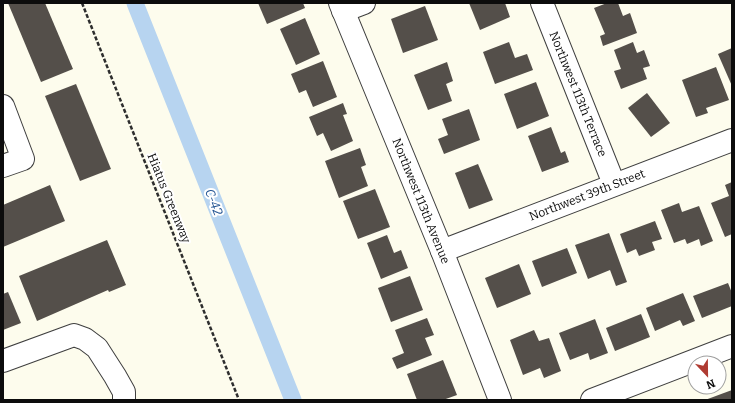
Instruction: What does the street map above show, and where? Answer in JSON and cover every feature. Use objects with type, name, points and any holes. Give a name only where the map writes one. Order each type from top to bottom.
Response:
[{"type":"street","points":[[342,7],[364,3]]},
{"type":"street","name":"Northwest 113th Terrace","points":[[542,3],[614,184]]},
{"type":"street","name":"Northwest 113th Avenue","points":[[342,7],[442,251],[500,400]]},
{"type":"street","points":[[3,106],[13,162]]},
{"type":"street","name":"Northwest 39th Street","points":[[442,251],[732,140]]},
{"type":"street","points":[[3,361],[74,335],[85,339],[97,348],[124,392],[124,400]]},
{"type":"street","points":[[592,400],[732,346]]},
{"type":"path","name":"Hiatus Greenway","points":[[82,3],[239,400]]},
{"type":"building","points":[[8,3],[45,3],[73,69],[41,82]]},
{"type":"building","points":[[258,3],[303,3],[305,8],[267,24]]},
{"type":"building","points":[[469,3],[505,3],[510,17],[480,30]]},
{"type":"building","points":[[607,3],[618,3],[623,16],[630,13],[637,33],[603,46],[600,36],[605,34],[594,8]]},
{"type":"building","points":[[425,6],[438,40],[403,53],[391,19]]},
{"type":"building","points":[[305,18],[320,54],[296,65],[280,29]]},
{"type":"building","points":[[509,42],[515,58],[527,54],[533,70],[495,84],[483,52]]},
{"type":"building","points":[[633,42],[637,53],[644,50],[650,66],[643,68],[647,79],[621,89],[614,71],[621,69],[614,50]]},
{"type":"building","points":[[732,48],[732,86],[718,54]]},
{"type":"building","points":[[323,61],[337,97],[313,107],[306,90],[299,93],[291,74]]},
{"type":"building","points":[[447,62],[453,81],[446,84],[452,101],[428,110],[414,75]]},
{"type":"building","points":[[716,67],[729,100],[706,108],[708,113],[696,117],[682,80]]},
{"type":"building","points":[[536,82],[549,116],[517,129],[504,94]]},
{"type":"building","points":[[76,84],[111,169],[80,181],[45,96]]},
{"type":"building","points":[[647,93],[670,123],[651,137],[628,108]]},
{"type":"building","points":[[343,103],[347,114],[343,115],[353,141],[331,151],[323,133],[317,136],[309,117]]},
{"type":"building","points":[[469,109],[480,140],[444,154],[438,139],[448,135],[442,119]]},
{"type":"building","points":[[551,127],[561,153],[565,151],[569,162],[542,172],[528,136]]},
{"type":"building","points":[[360,148],[366,165],[361,167],[368,186],[339,198],[325,161]]},
{"type":"building","points":[[478,164],[493,200],[469,209],[455,173]]},
{"type":"building","points":[[732,182],[732,234],[725,237],[711,203],[729,196],[725,185]]},
{"type":"building","points":[[50,185],[65,221],[3,247],[3,205]]},
{"type":"building","points":[[375,189],[390,227],[358,239],[343,201]]},
{"type":"building","points":[[679,203],[682,212],[699,206],[713,241],[701,246],[699,239],[687,244],[685,239],[674,243],[661,210]]},
{"type":"building","points":[[655,221],[662,239],[652,242],[655,250],[639,256],[636,249],[627,253],[620,234]]},
{"type":"building","points":[[609,233],[627,282],[616,286],[610,270],[588,279],[575,245]]},
{"type":"building","points":[[387,235],[394,253],[401,250],[408,268],[381,279],[367,243]]},
{"type":"building","points":[[107,240],[126,285],[109,292],[108,290],[37,321],[19,276]]},
{"type":"building","points":[[567,248],[577,273],[542,287],[532,261]]},
{"type":"building","points":[[519,264],[531,294],[497,308],[485,278]]},
{"type":"building","points":[[410,276],[423,310],[391,322],[378,288]]},
{"type":"building","points":[[728,283],[732,293],[732,306],[702,318],[693,296]]},
{"type":"building","points":[[8,292],[21,323],[3,330],[3,294]]},
{"type":"building","points":[[683,293],[695,321],[683,326],[680,320],[655,331],[646,308]]},
{"type":"building","points":[[641,314],[650,337],[615,351],[606,328]]},
{"type":"building","points":[[427,318],[434,335],[425,338],[432,355],[397,369],[392,358],[404,353],[395,330]]},
{"type":"building","points":[[595,319],[608,353],[590,360],[588,353],[570,360],[559,333]]},
{"type":"building","points":[[534,330],[539,341],[549,338],[561,371],[544,378],[540,368],[523,375],[510,340]]},
{"type":"building","points":[[443,360],[457,395],[443,400],[417,400],[407,374]]},
{"type":"building","points":[[732,390],[732,400],[705,400],[718,395],[727,395],[727,392]]},
{"type":"waterway","name":"C-42","points":[[135,3],[293,400]]}]
